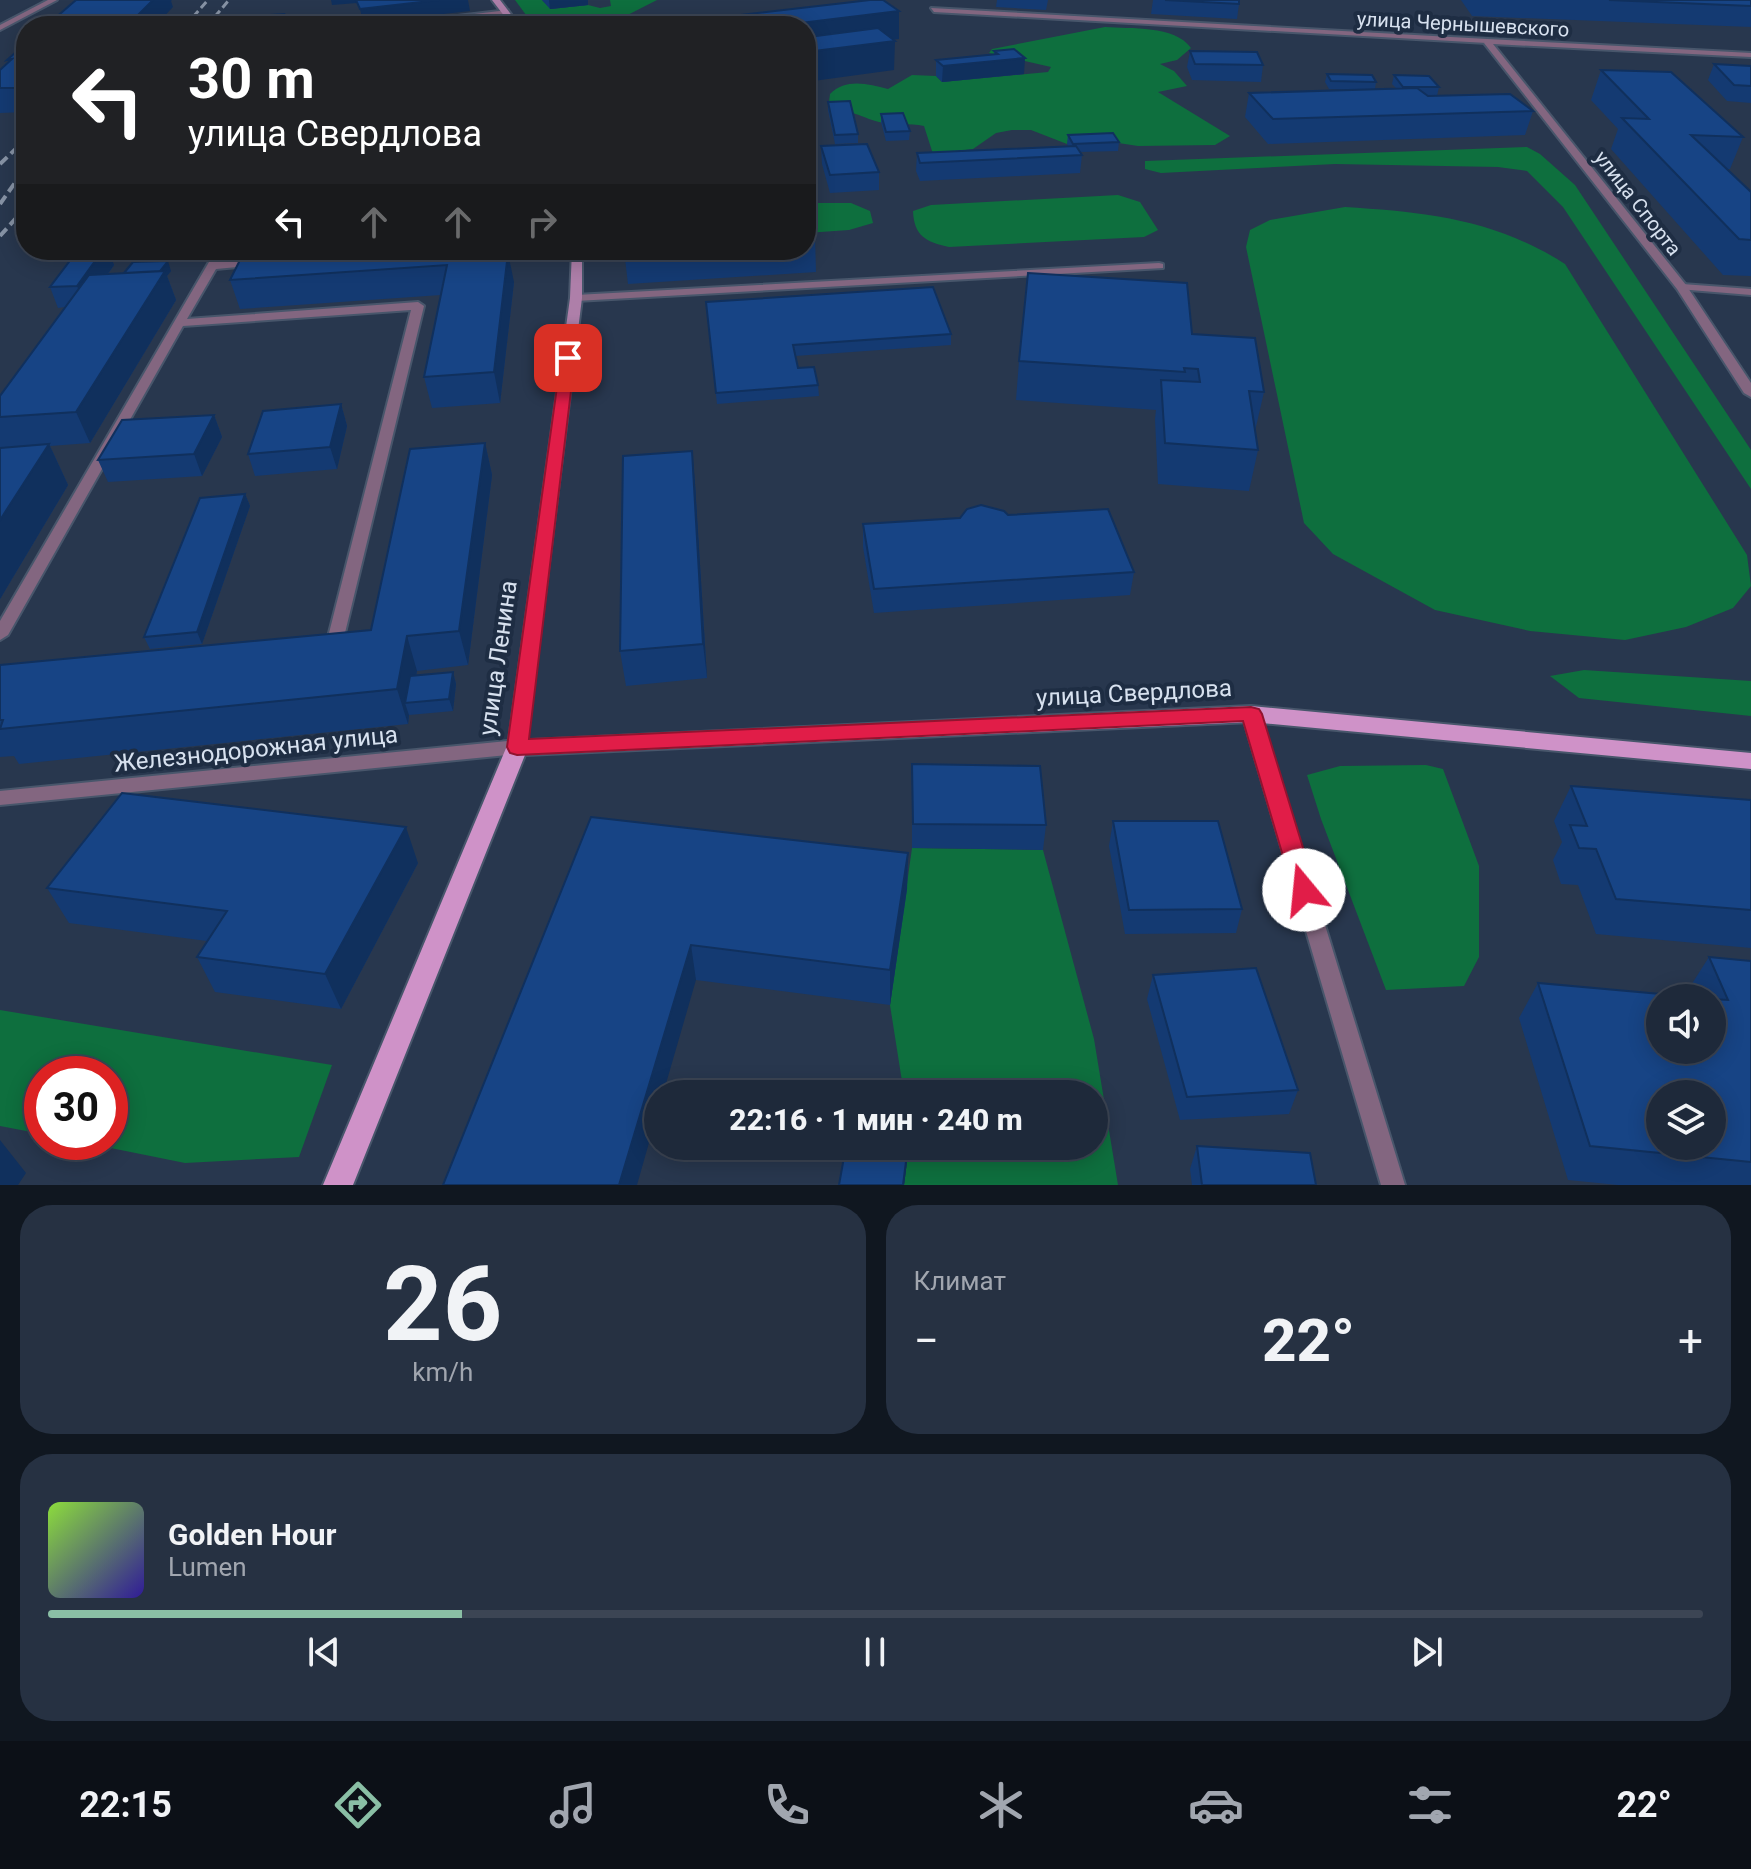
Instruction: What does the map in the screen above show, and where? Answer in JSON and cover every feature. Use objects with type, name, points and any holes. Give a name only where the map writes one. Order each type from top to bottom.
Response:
[{"type":"main road","points":[[496,0],[508,16]]},
{"type":"main road","name":"улица Ленина","points":[[338,1185],[517,747],[576,298],[577,260]]},
{"type":"main road","name":"улица Свердлова","points":[[517,747],[1251,714],[1751,761]]},
{"type":"street","points":[[23,16],[53,0]]},
{"type":"street","name":"улица Чернышевского","points":[[934,10],[1751,55]]},
{"type":"street","points":[[472,16],[505,12]]},
{"type":"street","name":"улица Спорта","points":[[1487,41],[1682,287],[1751,393]]},
{"type":"street","points":[[0,635],[215,260]]},
{"type":"street","points":[[212,266],[272,261]]},
{"type":"street","points":[[576,298],[1159,266]]},
{"type":"street","points":[[1682,287],[1751,292]]},
{"type":"street","points":[[179,323],[418,306],[336,637]]},
{"type":"street","points":[[1251,714],[1393,1185]]},
{"type":"street","name":"Железнодорожная улица","points":[[0,798],[517,747]]},
{"type":"green space","points":[[515,0],[542,0],[551,9],[588,5],[600,8],[611,6],[610,0],[657,0],[626,16],[527,16]]},
{"type":"green space","points":[[1105,27],[1163,32],[1184,41],[1191,48],[1177,60],[1160,64],[1174,71],[1187,86],[1158,92],[1230,136],[1215,145],[1138,146],[1112,142],[1067,144],[1031,130],[1012,130],[996,133],[973,149],[933,154],[924,126],[884,123],[849,112],[828,110],[830,94],[850,84],[888,89],[912,75],[936,76],[942,82],[1048,72],[1051,67],[989,53],[992,49]]},
{"type":"green space","points":[[1527,147],[1540,154],[1575,185],[1751,450],[1751,489],[1563,207],[1527,171],[1498,167],[1335,164],[1161,173],[1145,169],[1145,161]]},
{"type":"green space","points":[[1118,195],[1140,202],[1158,230],[1144,237],[949,247],[934,243],[919,232],[913,211],[931,205]]},
{"type":"green space","points":[[816,203],[851,203],[870,211],[873,223],[849,230],[816,232]]},
{"type":"green space","points":[[1345,207],[1459,220],[1512,237],[1565,264],[1747,555],[1751,586],[1733,608],[1686,627],[1625,640],[1530,631],[1435,610],[1333,554],[1304,523],[1246,247],[1250,230],[1270,220]]},
{"type":"green space","points":[[1584,670],[1751,681],[1751,716],[1579,698],[1550,676]]},
{"type":"green space","points":[[1426,765],[1443,769],[1479,866],[1479,957],[1464,986],[1386,990],[1307,775],[1340,766]]},
{"type":"green space","points":[[912,848],[1043,850],[1094,1039],[1101,1080],[902,1080],[890,1005]]},
{"type":"green space","points":[[0,1010],[332,1065],[299,1157],[185,1163],[128,1151],[128,1056],[24,1056],[24,1131],[0,1126]]},
{"type":"green space","points":[[1108,1124],[1118,1185],[904,1185],[907,1160],[1108,1160]]},
{"type":"building","points":[[76,0],[153,0],[137,16],[58,16]]},
{"type":"building","points":[[356,0],[439,0],[360,9]]},
{"type":"building","points":[[870,0],[883,0],[899,11],[816,21],[816,16],[732,16]]},
{"type":"building","points":[[1165,0],[1239,0],[1239,4]]},
{"type":"building","points":[[1609,0],[1751,0],[1751,6]]},
{"type":"building","points":[[878,28],[895,41],[816,51],[816,36]]},
{"type":"building","points":[[1014,49],[1025,58],[943,66],[936,60],[998,54],[994,51]]},
{"type":"building","points":[[1190,51],[1257,52],[1263,65],[1195,64]]},
{"type":"building","points":[[16,52],[16,88],[0,88],[0,70],[12,59],[7,60]]},
{"type":"building","points":[[1714,64],[1751,66],[1751,86],[1734,85]]},
{"type":"building","points":[[1601,70],[1671,72],[1743,137],[1691,135],[1751,192],[1751,240],[1739,239],[1622,118],[1649,119]]},
{"type":"building","points":[[1327,74],[1372,75],[1376,82],[1331,81]]},
{"type":"building","points":[[1394,75],[1429,76],[1439,87],[1403,87]]},
{"type":"building","points":[[1417,88],[1428,96],[1510,94],[1533,111],[1273,119],[1249,93]]},
{"type":"building","points":[[850,101],[858,134],[835,135],[828,102]]},
{"type":"building","points":[[903,113],[910,131],[886,132],[881,114]]},
{"type":"building","points":[[1113,133],[1119,142],[1073,144],[1068,135]]},
{"type":"building","points":[[867,144],[879,172],[830,175],[821,146]]},
{"type":"building","points":[[1076,146],[1082,155],[920,163],[917,153]]},
{"type":"building","points":[[70,260],[96,260],[77,286],[50,287]]},
{"type":"building","points":[[240,260],[507,260],[494,372],[424,377],[447,265],[230,280]]},
{"type":"building","points":[[168,261],[160,271],[124,273],[133,262]]},
{"type":"building","points":[[165,271],[76,412],[0,417],[0,396],[89,275]]},
{"type":"building","points":[[1028,273],[1187,283],[1192,334],[1255,338],[1264,392],[1249,391],[1258,450],[1165,443],[1161,380],[1200,382],[1198,369],[1184,368],[1185,372],[1019,361]]},
{"type":"building","points":[[933,287],[951,334],[793,345],[798,368],[814,367],[818,385],[716,393],[706,302]]},
{"type":"building","points":[[341,404],[330,447],[248,454],[263,411]]},
{"type":"building","points":[[214,415],[194,454],[98,460],[122,420]]},
{"type":"building","points":[[485,443],[459,631],[407,636],[397,689],[0,729],[3,720],[0,720],[0,665],[371,630],[410,449]]},
{"type":"building","points":[[49,444],[0,520],[0,448]]},
{"type":"building","points":[[692,451],[703,644],[620,651],[623,456]]},
{"type":"building","points":[[245,494],[197,632],[144,637],[200,498]]},
{"type":"building","points":[[981,505],[1008,515],[1108,509],[1134,572],[874,589],[863,524],[960,518],[967,509]]},
{"type":"building","points":[[453,672],[449,699],[405,703],[410,676]]},
{"type":"building","points":[[912,764],[1040,766],[1046,825],[913,824]]},
{"type":"building","points":[[1571,786],[1751,800],[1751,910],[1616,899],[1596,849],[1579,848],[1570,825],[1587,826]]},
{"type":"building","points":[[122,793],[406,827],[325,974],[197,957],[227,911],[47,888]]},
{"type":"building","points":[[591,817],[908,853],[890,970],[691,945],[650,1080],[644,1080],[644,1102],[619,1185],[443,1185]]},
{"type":"building","points":[[1113,821],[1218,821],[1242,909],[1129,910]]},
{"type":"building","points":[[1709,957],[1751,961],[1751,1162],[1726,1160],[1726,1080],[1646,1080],[1646,1152],[1590,1146],[1538,983],[1646,993],[1646,1064],[1726,1064],[1726,984],[1721,984]]},
{"type":"building","points":[[1256,968],[1298,1090],[1187,1097],[1153,975]]},
{"type":"building","points":[[1197,1146],[1310,1153],[1316,1185],[1202,1185]]},
{"type":"building","points":[[843,1160],[906,1160],[903,1185],[839,1185]]},
{"type":"railway","points":[[194,16],[208,0]]},
{"type":"railway","points":[[215,16],[229,0]]},
{"type":"railway","points":[[0,164],[16,149]]},
{"type":"railway","points":[[0,204],[16,181]]},
{"type":"railway","points":[[0,236],[16,218]]},
{"type":"route","points":[[568,358],[517,747],[1251,714],[1304,890]]}]
